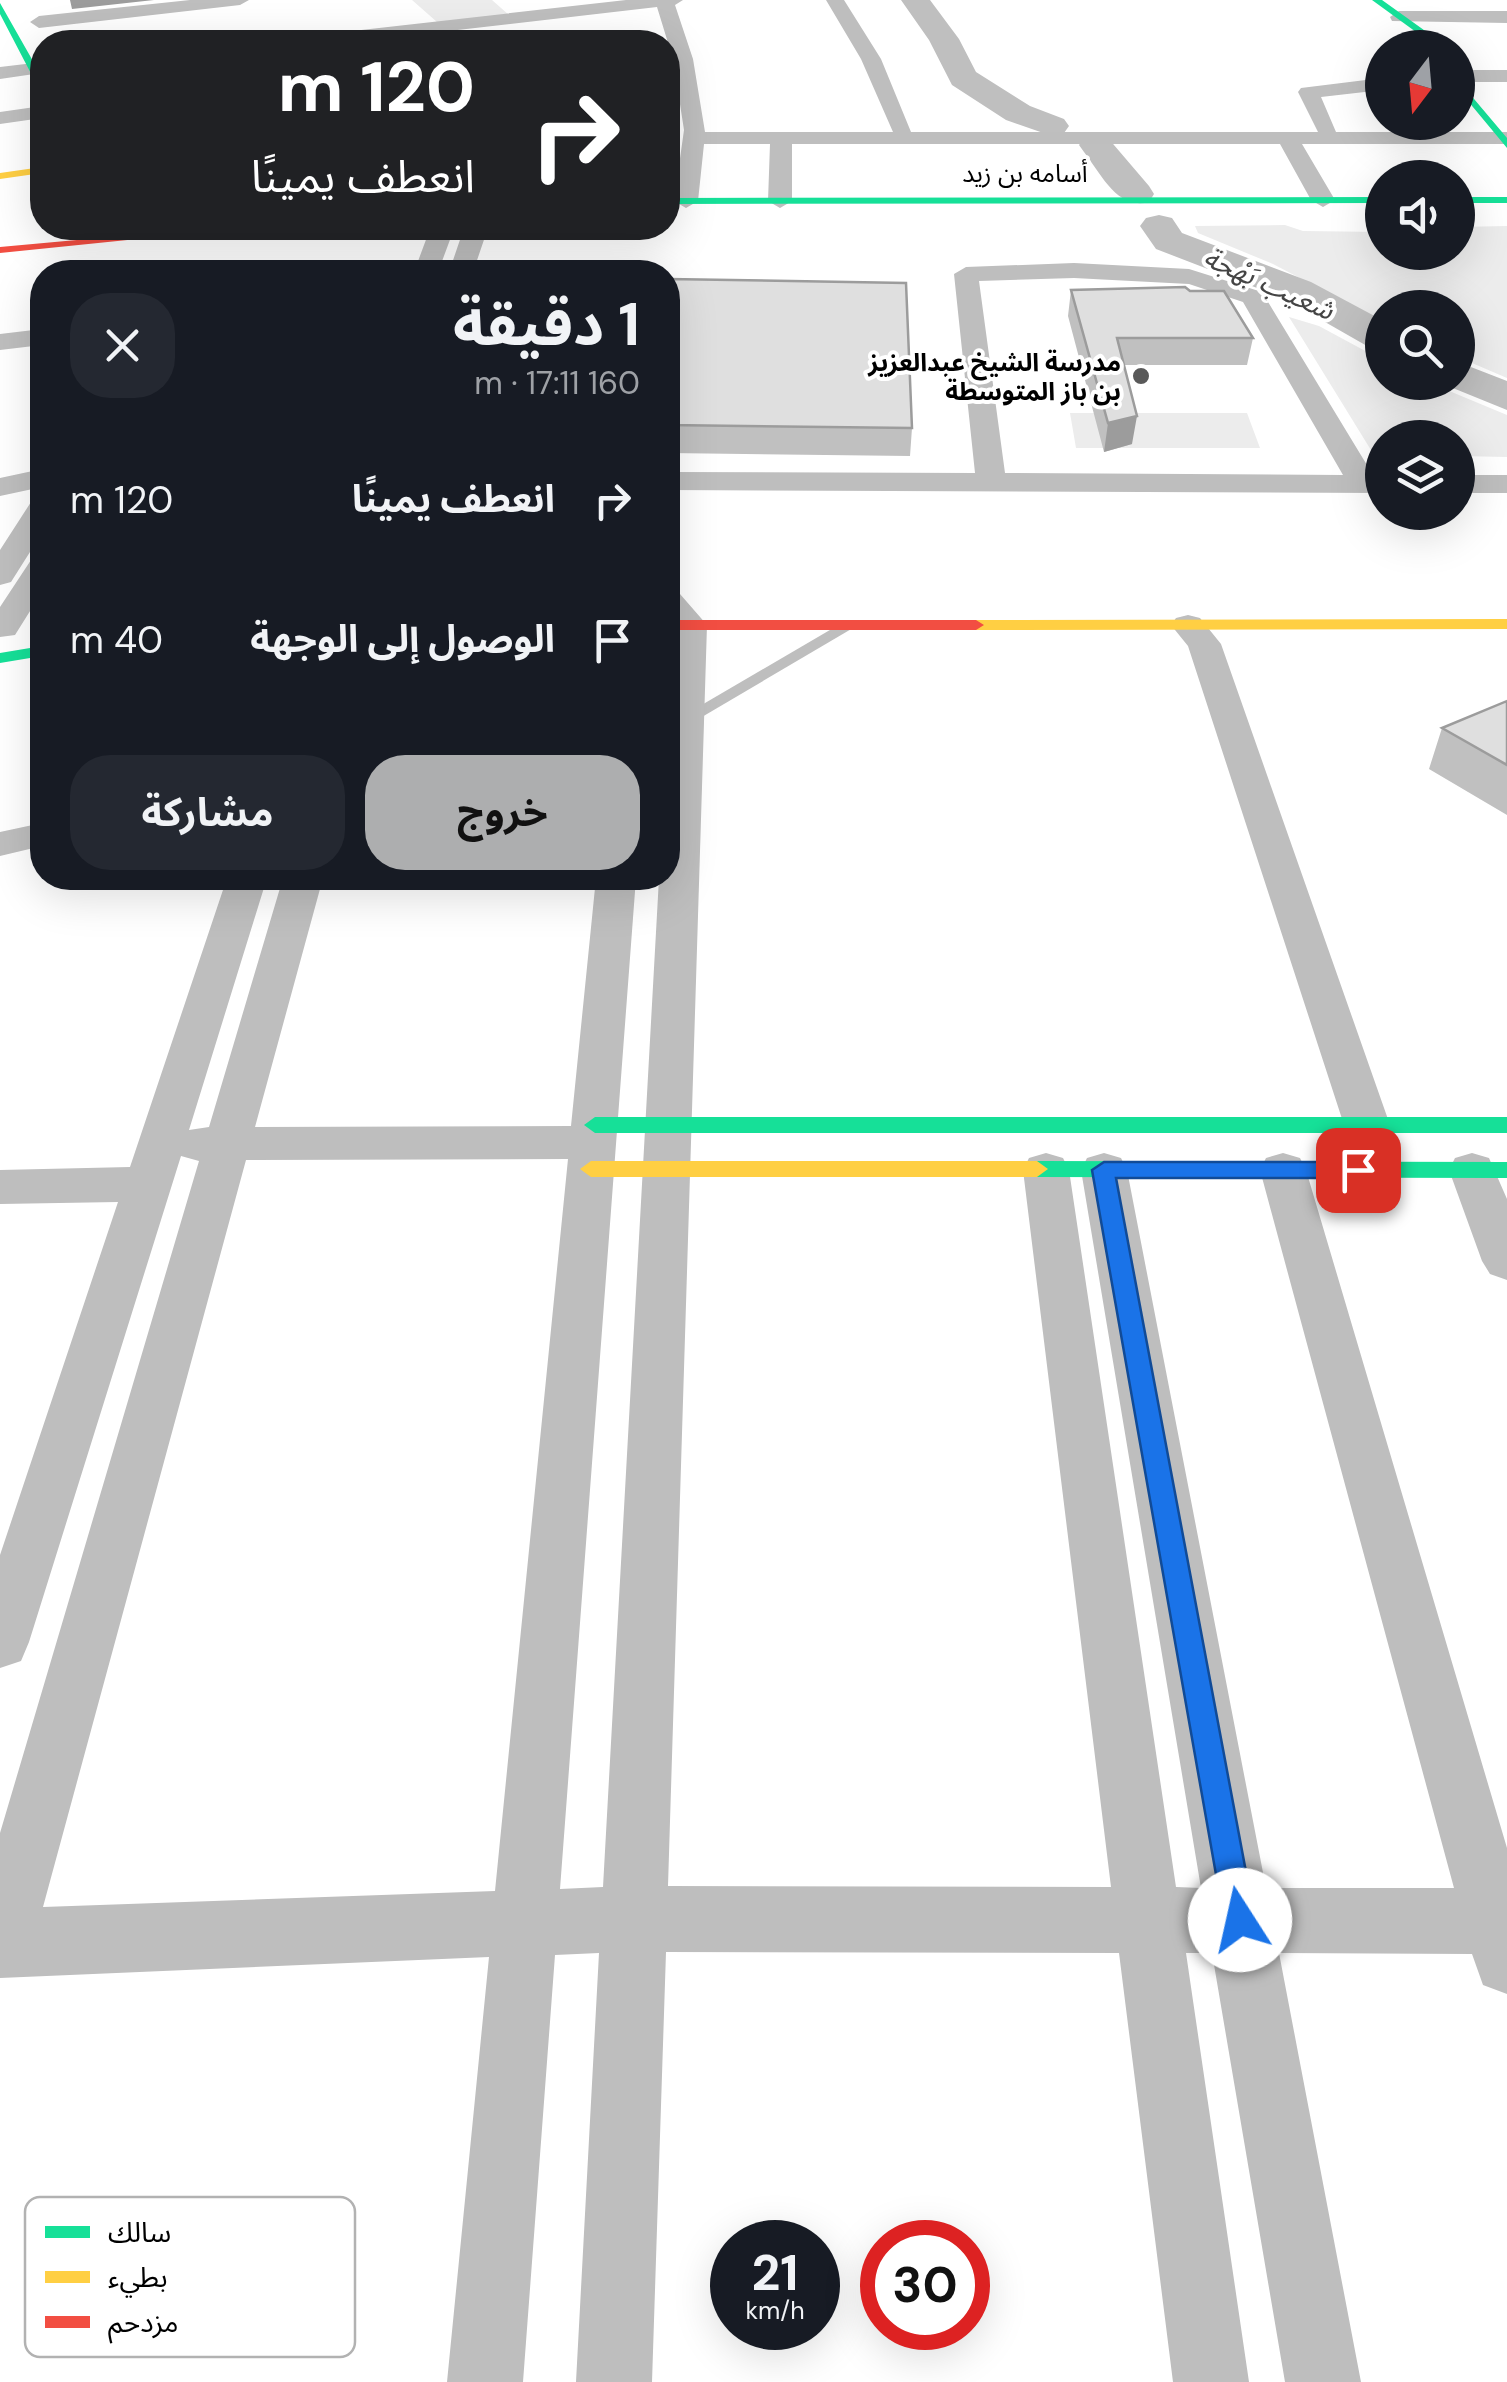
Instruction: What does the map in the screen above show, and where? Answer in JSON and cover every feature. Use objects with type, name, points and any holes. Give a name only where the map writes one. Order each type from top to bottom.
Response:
[{"type":"street","points":[[26,0],[44,30]]},
{"type":"street","points":[[56,30],[240,0]]},
{"type":"street","points":[[418,30],[674,0]]},
{"type":"street","points":[[835,0],[871,59],[902,130]]},
{"type":"street","points":[[1354,0],[1392,30]]},
{"type":"street","points":[[1376,0],[1419,30]]},
{"type":"street","points":[[664,1],[670,30]]},
{"type":"street","points":[[0,6],[8,37],[30,66]]},
{"type":"street","points":[[415,9],[436,28]]},
{"type":"street","points":[[1399,16],[1507,17]]},
{"type":"street","points":[[1475,69],[1507,102]]},
{"type":"street","points":[[0,73],[30,76]]},
{"type":"street","points":[[680,76],[694,134],[680,184]]},
{"type":"street","points":[[1475,77],[1507,76]]},
{"type":"street","points":[[1327,129],[1308,92],[1365,86]]},
{"type":"street","points":[[1475,101],[1503,135]]},
{"type":"street","points":[[0,118],[30,114]]},
{"type":"street","points":[[694,134],[1327,129],[1503,135]]},
{"type":"street","points":[[694,134],[782,138],[1503,135]]},
{"type":"street","points":[[780,201],[782,138]]},
{"type":"street","points":[[1287,138],[1323,200]]},
{"type":"street","points":[[0,167],[30,163]]},
{"type":"street","points":[[0,176],[30,172]]},
{"type":"street","name":"أسامه بن زيد","points":[[680,205],[780,201],[1365,200]]},
{"type":"street","points":[[1475,200],[1507,200]]},
{"type":"street","name":"أسامه بن زيد","points":[[680,205],[1365,214]]},
{"type":"street","points":[[1475,214],[1507,214]]},
{"type":"street","points":[[0,236],[30,235]]},
{"type":"street","points":[[0,250],[46,240]]},
{"type":"street","points":[[991,482],[966,274],[1170,273],[1222,282],[1254,297],[1365,471]]},
{"type":"street","points":[[0,328],[30,324]]},
{"type":"street","points":[[0,342],[30,338]]},
{"type":"street","points":[[0,487],[30,481]]},
{"type":"street","points":[[680,481],[1365,484]]},
{"type":"street","points":[[1475,484],[1507,484]]},
{"type":"street","points":[[0,504],[30,498]]},
{"type":"street","points":[[0,575],[30,527]]},
{"type":"street","points":[[1,638],[30,588]]},
{"type":"street","points":[[680,609],[847,625],[1507,624]]},
{"type":"street","points":[[1188,625],[1204,644],[1367,1125]]},
{"type":"street","points":[[1,638],[30,628]]},
{"type":"street","points":[[1,638],[30,647]]},
{"type":"street","points":[[680,664],[684,720],[680,745]]},
{"type":"street","points":[[0,815],[30,809]]},
{"type":"street","points":[[0,844],[30,838]]},
{"type":"street","points":[[0,1642],[243,890]]},
{"type":"street","points":[[300,890],[0,1943],[634,1919],[1240,1920],[1503,1934],[1283,1170]]},
{"type":"street","points":[[484,2382],[615,890]]},
{"type":"street","points":[[614,2382],[668,1147],[671,890]]},
{"type":"street","points":[[593,1145],[668,1147],[1367,1125],[1507,1125]]},
{"type":"street","points":[[0,1187],[154,1164],[228,1144],[668,1147],[1075,1170],[1490,1170],[1507,1261]]},
{"type":"street","points":[[1075,1170],[1240,1920],[1323,2382]]},
{"type":"street","points":[[1075,1170],[1148,1920],[1211,2382]]},
{"type":"lane","points":[[684,720],[847,625]]},
{"type":"shaded area","points":[[412,0],[492,0],[509,15],[437,22]]},
{"type":"shaded area","points":[[1285,225],[1303,231],[1365,232],[1365,270],[1475,270],[1475,227],[1507,226],[1507,378],[1475,364],[1475,290],[1365,290],[1365,312],[1273,264],[1198,233],[1195,226]]},
{"type":"shaded area","points":[[1289,317],[1319,326],[1365,351],[1365,400],[1471,400],[1507,415],[1507,457],[1475,456],[1475,420],[1365,420],[1365,440]]},
{"type":"shaded area","points":[[1070,413],[1247,413],[1260,448],[1076,448]]},
{"type":"building","points":[[680,279],[906,283],[912,428],[680,425]]},
{"type":"building","points":[[1185,287],[1190,291],[1224,291],[1253,338],[1117,338],[1137,416],[1108,423],[1071,290]]},
{"type":"building","points":[[1507,701],[1507,765],[1442,728]]},
{"type":"waterway","name":"شعيب بَهْجة","points":[[915,0],[944,39],[963,78],[1018,113],[1052,126]]},
{"type":"waterway","name":"شعيب بَهْجة","points":[[1096,145],[1136,194]]},
{"type":"waterway","name":"شعيب بَهْجة","points":[[1159,226],[1169,241],[1297,290],[1365,328]]},
{"type":"waterway","name":"شعيب بَهْجة","points":[[1475,383],[1507,397]]},
{"type":"traffic: fast","points":[[1376,0],[1419,30]]},
{"type":"traffic: fast","points":[[0,6],[30,62]]},
{"type":"traffic: fast","points":[[1475,105],[1507,145]]},
{"type":"traffic: fast","points":[[680,201],[1365,200]]},
{"type":"traffic: fast","points":[[1475,200],[1507,200]]},
{"type":"traffic: fast","points":[[0,658],[30,653]]},
{"type":"traffic: fast","points":[[595,1125],[1507,1125]]},
{"type":"traffic: fast","points":[[1037,1169],[1507,1170]]},
{"type":"traffic: slow","points":[[0,176],[30,172]]},
{"type":"traffic: slow","points":[[976,625],[1507,624]]},
{"type":"traffic: slow","points":[[591,1169],[1037,1169]]},
{"type":"traffic: jam","points":[[0,250],[109,240]]},
{"type":"traffic: jam","points":[[680,625],[976,625]]},
{"type":"place","name":"مدرسة الشيخ عبدالعزيز بن باز المتوسطة","points":[[1141,376]]},
{"type":"route","points":[[1240,1920],[1104,1170],[1358,1170]]}]
